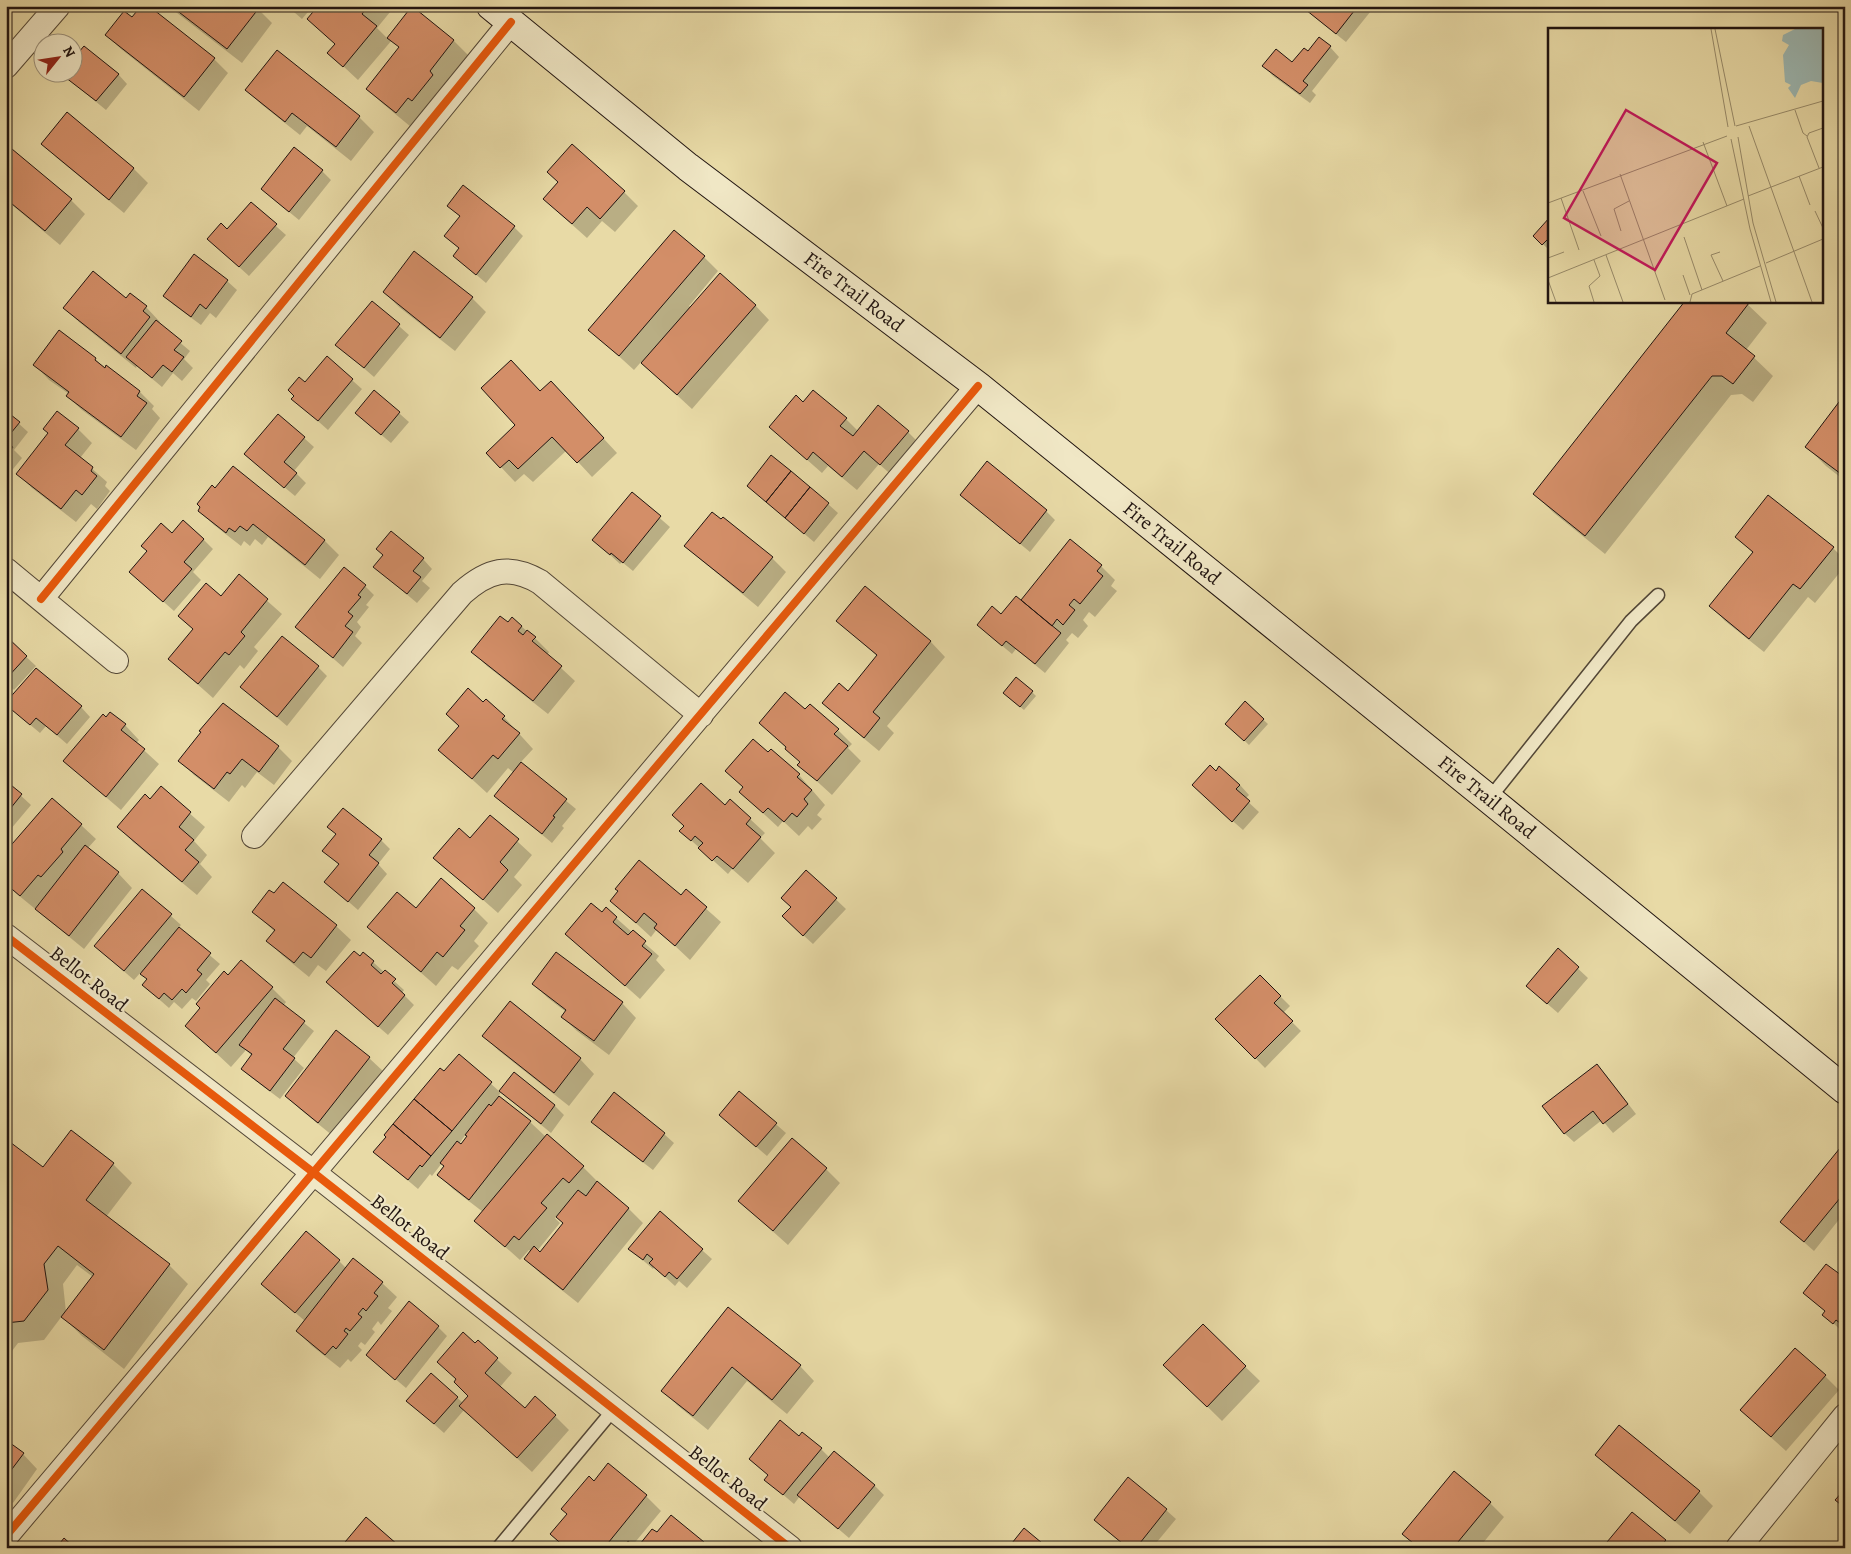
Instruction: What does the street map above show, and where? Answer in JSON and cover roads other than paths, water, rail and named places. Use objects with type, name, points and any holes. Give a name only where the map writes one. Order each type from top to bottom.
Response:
[{"type":"main road","name":"Fire Trail Road","points":[[501,14],[688,167],[978,386],[1845,1090]]},
{"type":"street","points":[[6,66],[58,6]]},
{"type":"street","points":[[41,599],[501,14]]},
{"type":"street","points":[[6,1536],[978,386]]},
{"type":"street","points":[[6,570],[116,661]]},
{"type":"street","points":[[254,836],[462,593],[490,573],[514,572],[524,574],[540,582],[701,715]]},
{"type":"street","name":"Bellot Road","points":[[6,936],[314,1173],[790,1548]]},
{"type":"street","points":[[1738,1548],[1845,1416]]},
{"type":"lane","points":[[1489,799],[1631,621],[1658,595]]},
{"type":"lane","points":[[498,1548],[614,1409]]}]
